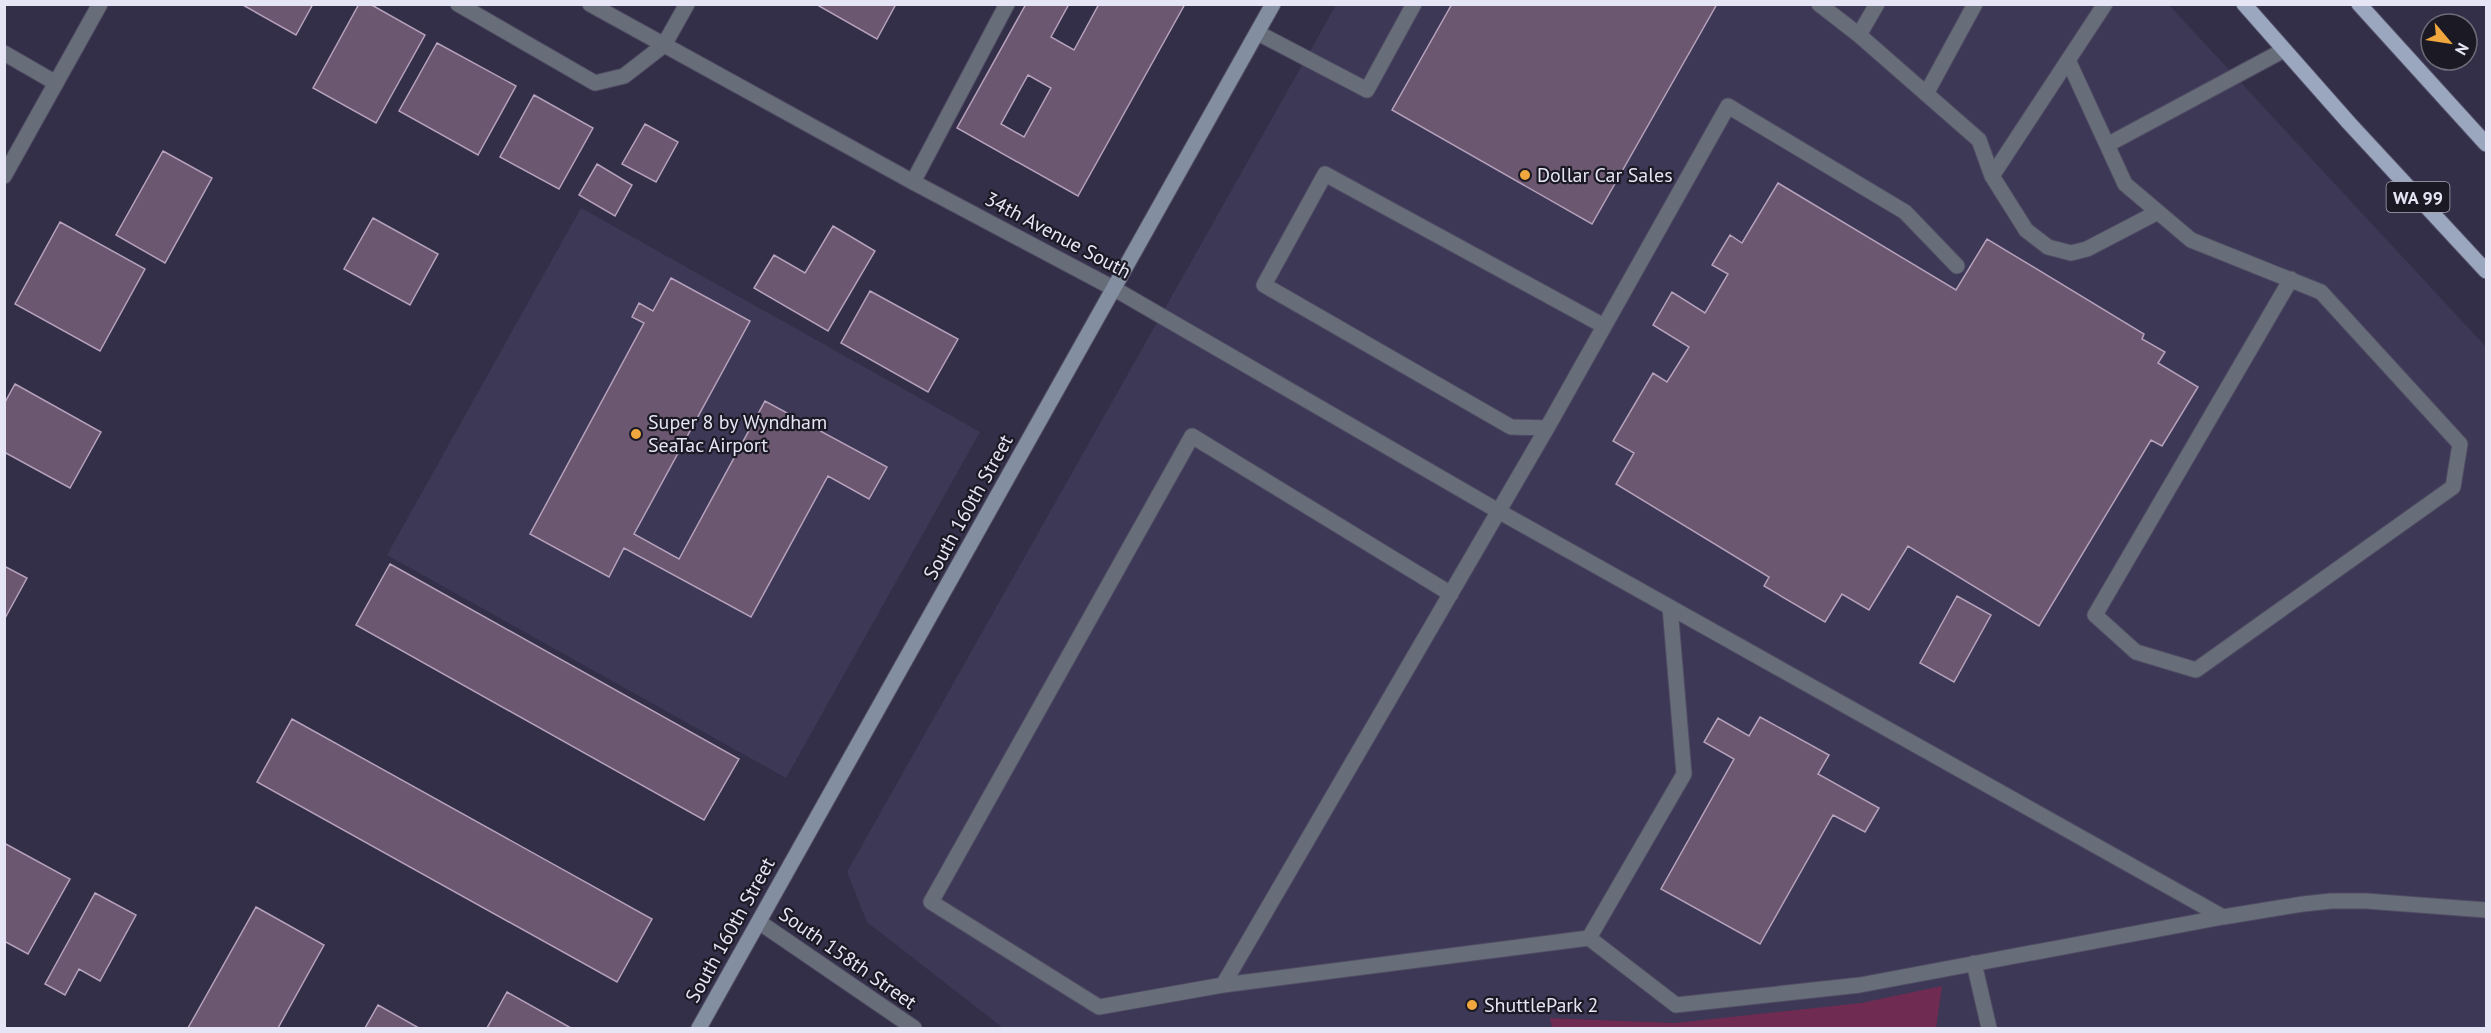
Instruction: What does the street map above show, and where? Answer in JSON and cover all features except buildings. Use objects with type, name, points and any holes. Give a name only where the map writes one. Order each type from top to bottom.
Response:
[{"type":"main road","name":"South 160th Street","points":[[699,1029],[1274,4]]},
{"type":"main road","name":"WA 99","points":[[2244,4],[2487,271]]},
{"type":"main road","points":[[2359,4],[2487,144]]},
{"type":"street","points":[[4,176],[100,4]]},
{"type":"street","points":[[458,4],[595,83],[624,76],[664,45],[687,4]]},
{"type":"street","name":"34th Avenue South","points":[[591,4],[913,182],[1113,288],[1500,512],[2223,917]]},
{"type":"street","points":[[913,182],[1007,4]]},
{"type":"street","points":[[1257,33],[1367,90],[1414,4]]},
{"type":"street","points":[[1819,4],[1859,35],[1979,140],[1992,176],[2026,230],[2048,247],[2071,253],[2087,249],[2158,212]]},
{"type":"street","points":[[1859,35],[1877,4]]},
{"type":"street","points":[[1926,94],[1975,4]]},
{"type":"street","points":[[1992,176],[2105,4]]},
{"type":"street","points":[[2108,145],[2284,50]]},
{"type":"street","points":[[4,53],[56,83]]},
{"type":"street","points":[[2068,60],[2125,184],[2191,240],[2291,279],[2321,292],[2460,444],[2453,488],[2196,670],[2136,652],[2096,615],[2291,279]]},
{"type":"street","points":[[1223,986],[1500,512],[1728,106],[1905,212],[1957,266]]},
{"type":"street","points":[[1547,428],[1511,427],[1264,285],[1325,174],[1604,326]]},
{"type":"street","points":[[1451,594],[1192,435],[932,902],[1099,1007],[1223,986],[1589,938],[1676,1005],[1860,985],[2223,917],[2331,901],[2487,910]]},
{"type":"street","points":[[1589,938],[1683,774],[1670,607]]},
{"type":"street","name":"South 158th Street","points":[[759,922],[914,1029]]},
{"type":"street","points":[[1974,963],[1989,1029]]},
{"type":"shaded area","points":[[1336,5],[2169,5],[2486,347],[2486,1028],[1683,1028],[1675,1023],[1551,1018],[1552,1028],[1003,1028],[867,922],[847,872]]},
{"type":"shaded area","points":[[581,208],[980,432],[786,778],[387,555]]},
{"type":"shaded area","points":[[1942,986],[1936,1028],[1552,1028],[1550,1018],[1675,1023],[1861,1003]]},
{"type":"place","name":"Dollar Car Sales","points":[[1525,175]]},
{"type":"place","name":"Super 8 by Wyndham SeaTac Airport","points":[[636,434]]},
{"type":"place","name":"ShuttlePark 2","points":[[1472,1005]]}]
